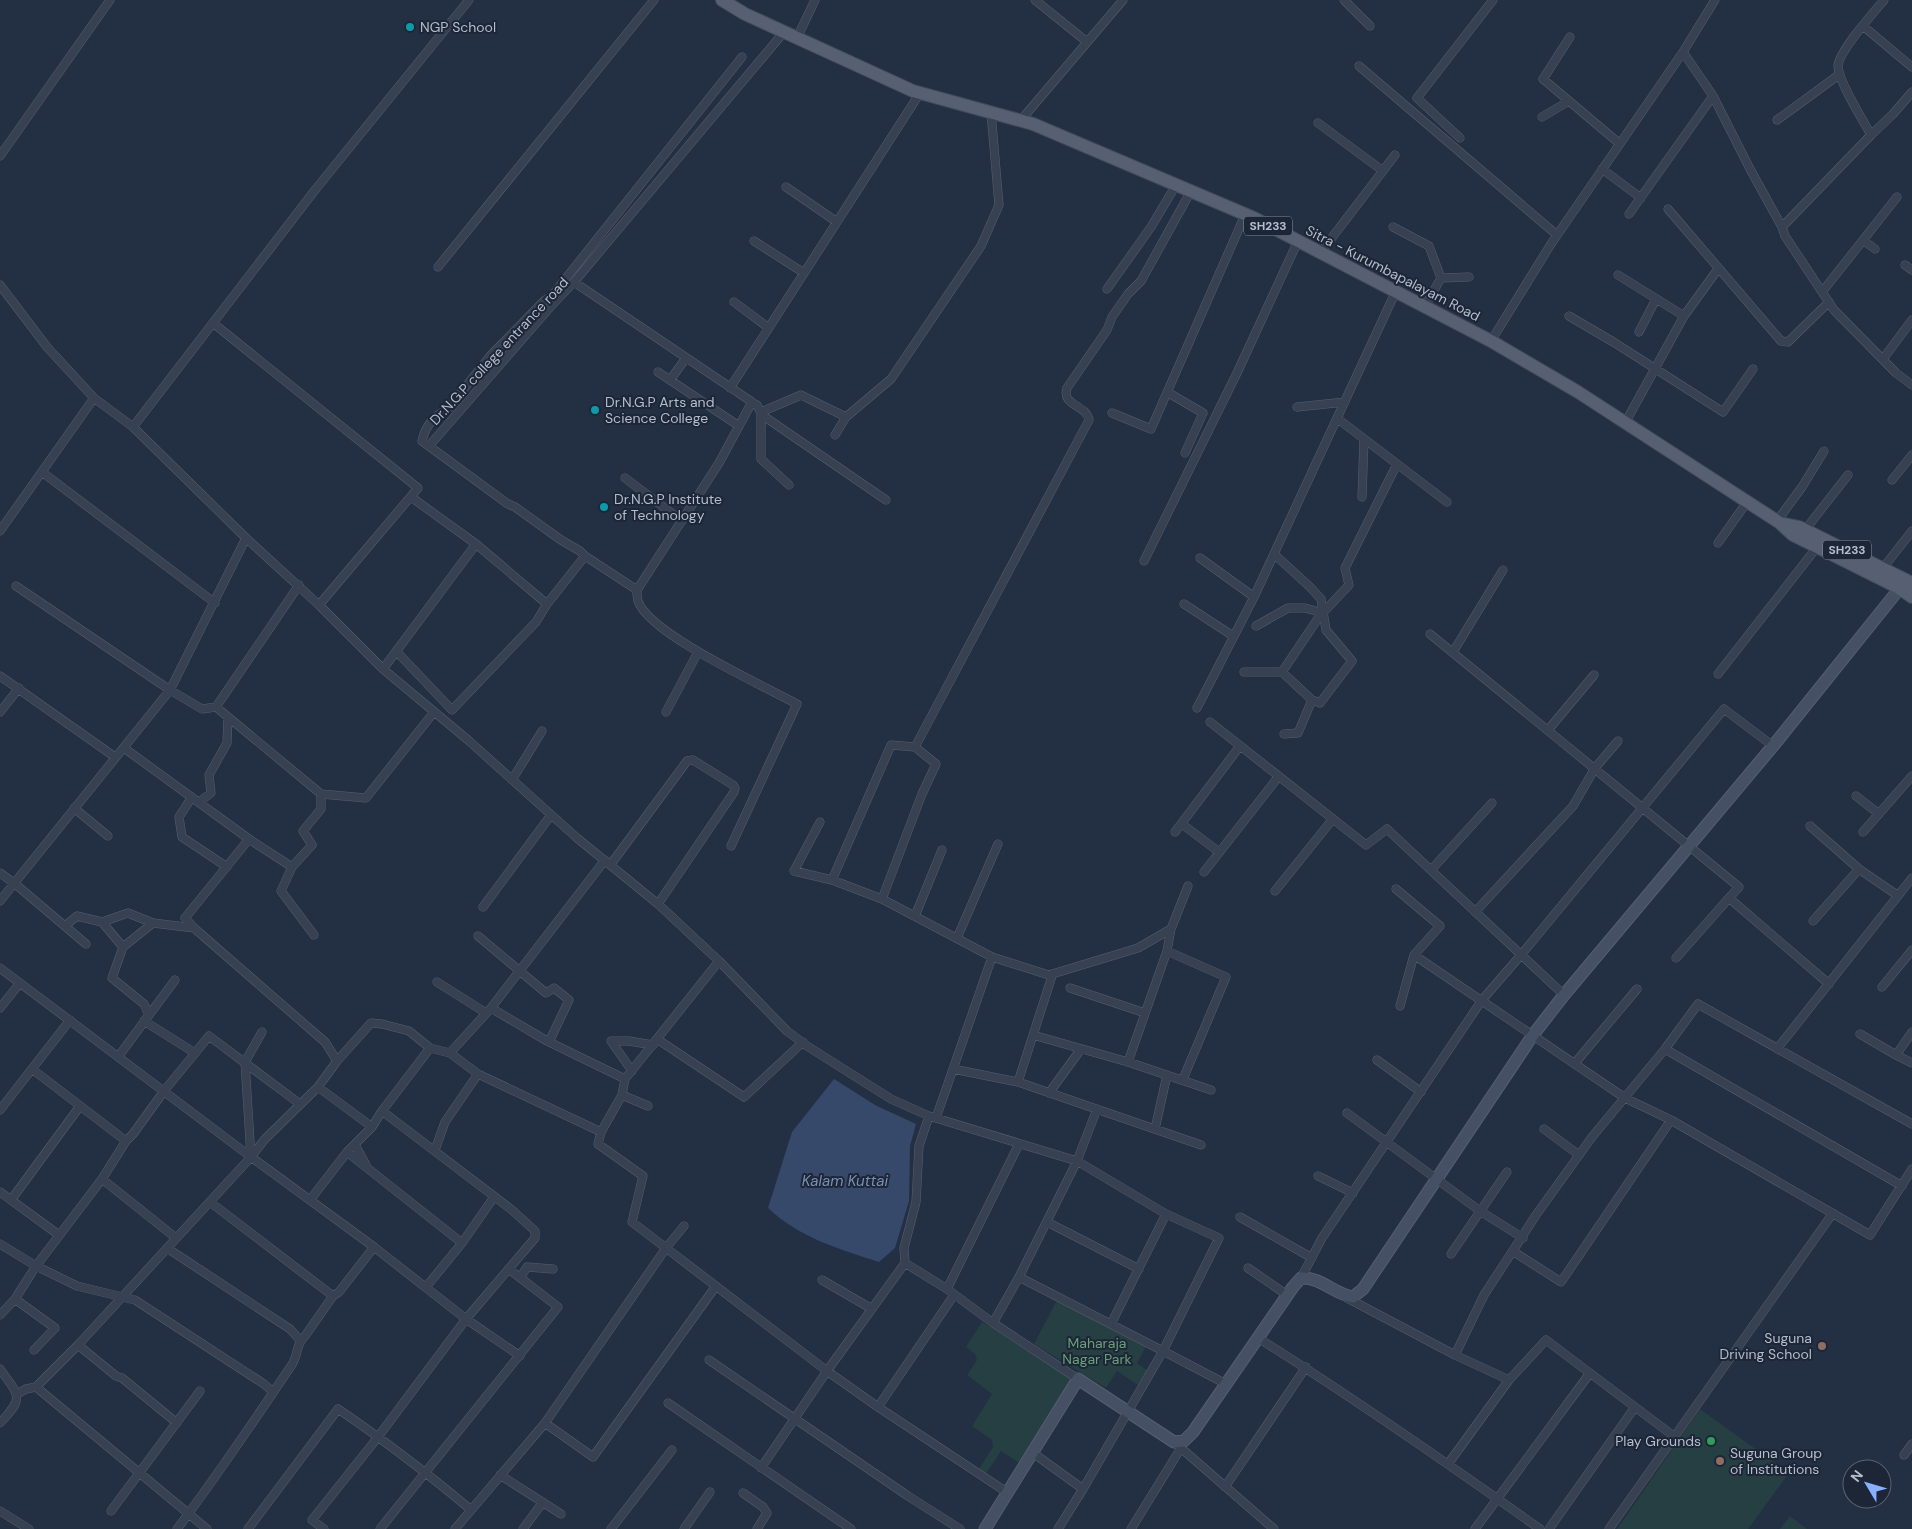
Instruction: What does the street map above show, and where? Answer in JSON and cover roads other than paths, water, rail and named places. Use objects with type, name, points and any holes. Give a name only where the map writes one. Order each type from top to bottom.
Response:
[{"type":"main road","name":"Sitra - Kurumbapalayam Road","points":[[722,0],[745,14],[920,93],[1033,124],[1245,214],[1491,341],[1578,392],[1778,522],[1805,530],[1883,568],[1906,584]]},
{"type":"main road","points":[[1778,522],[1793,535],[1906,584],[1912,597]]},
{"type":"street","points":[[0,156],[110,0]]},
{"type":"street","points":[[133,427],[321,183],[469,0]]},
{"type":"street","points":[[438,268],[654,0]]},
{"type":"street","points":[[797,38],[815,0]]},
{"type":"street","points":[[1035,0],[1087,42]]},
{"type":"street","points":[[1021,120],[1123,0]]},
{"type":"street","points":[[1344,0],[1370,26]]},
{"type":"street","points":[[1460,138],[1417,98],[1493,0]]},
{"type":"street","points":[[1491,341],[1557,235],[1683,52],[1716,0]]},
{"type":"street","points":[[1870,135],[1840,74],[1838,64],[1863,26],[1884,0]]},
{"type":"street","points":[[1863,26],[1911,64]]},
{"type":"street","points":[[429,446],[574,282],[784,32]]},
{"type":"street","points":[[1570,36],[1543,78],[1620,144]]},
{"type":"street","points":[[1683,52],[1713,96],[1785,236],[1822,292],[1874,351],[1896,373],[1912,385]]},
{"type":"street","name":"Dr.N.G.P college entrance road","points":[[637,590],[508,504],[422,441],[424,432],[438,414],[447,410],[490,356],[545,300],[551,297],[742,57]]},
{"type":"street","points":[[1360,66],[1557,235]]},
{"type":"street","points":[[1777,120],[1840,74]]},
{"type":"street","points":[[1782,227],[1870,135],[1893,114],[1912,92]]},
{"type":"street","points":[[730,388],[920,93]]},
{"type":"street","points":[[1629,214],[1713,96]]},
{"type":"street","points":[[1542,117],[1569,101]]},
{"type":"street","points":[[835,435],[846,416],[890,379],[981,246],[999,205],[991,112]]},
{"type":"street","points":[[1318,123],[1382,171]]},
{"type":"street","points":[[1321,252],[1395,155]]},
{"type":"street","points":[[1602,169],[1641,198]]},
{"type":"street","points":[[1107,289],[1151,227],[1176,185]]},
{"type":"street","points":[[786,188],[837,222]]},
{"type":"street","points":[[915,746],[1089,420],[1085,411],[1067,400],[1065,394],[1067,388],[1107,330],[1112,317],[1128,294],[1141,282],[1190,191]]},
{"type":"street","points":[[1822,292],[1897,197]]},
{"type":"street","points":[[1668,209],[1784,343],[1788,342],[1829,302]]},
{"type":"street","points":[[1112,413],[1151,429],[1245,214]]},
{"type":"street","points":[[1393,226],[1429,246],[1441,278]]},
{"type":"street","points":[[1863,240],[1875,249]]},
{"type":"street","points":[[754,241],[804,273]]},
{"type":"street","points":[[1144,561],[1237,373],[1298,241]]},
{"type":"street","points":[[1905,265],[1912,270]]},
{"type":"street","points":[[1625,423],[1684,316],[1718,268]]},
{"type":"street","points":[[1618,276],[1684,316]]},
{"type":"street","points":[[1441,278],[1469,277]]},
{"type":"street","points":[[1425,306],[1441,278]]},
{"type":"street","points":[[574,282],[757,405],[761,412],[886,500]]},
{"type":"street","points":[[0,285],[47,347],[94,398],[133,427],[246,538],[299,585],[383,669],[551,815],[658,904],[719,961],[788,1031],[891,1099],[932,1117],[1077,1161],[1166,1214],[1218,1238],[1163,1351],[1058,1529]]},
{"type":"street","points":[[1197,708],[1254,597],[1396,291]]},
{"type":"street","points":[[1639,332],[1656,299]]},
{"type":"street","points":[[734,302],[769,328]]},
{"type":"street","points":[[1569,316],[1723,412],[1753,369]]},
{"type":"street","points":[[1883,359],[1912,320]]},
{"type":"street","points":[[213,323],[418,488],[319,605]]},
{"type":"street","points":[[670,380],[686,358]]},
{"type":"street","points":[[658,372],[739,426]]},
{"type":"street","points":[[1167,392],[1203,413],[1185,453]]},
{"type":"street","points":[[761,412],[800,395],[846,416]]},
{"type":"street","points":[[0,531],[94,398]]},
{"type":"street","points":[[731,846],[797,704],[682,643],[652,620],[638,602],[637,590],[720,463],[751,402]]},
{"type":"street","points":[[1297,407],[1345,402]]},
{"type":"street","points":[[761,412],[762,459],[789,485]]},
{"type":"street","points":[[1338,419],[1447,502]]},
{"type":"street","points":[[1362,496],[1364,439]]},
{"type":"street","points":[[1778,522],[1824,451]]},
{"type":"street","points":[[1892,480],[1912,455]]},
{"type":"street","points":[[1282,672],[1323,613],[1349,585],[1345,568],[1398,464]]},
{"type":"street","points":[[42,472],[215,603]]},
{"type":"street","points":[[1805,530],[1848,475]]},
{"type":"street","points":[[625,478],[682,521]]},
{"type":"street","points":[[411,497],[476,544],[546,604]]},
{"type":"street","points":[[1718,543],[1747,502]]},
{"type":"street","points":[[1883,568],[1912,531]]},
{"type":"street","points":[[0,901],[170,690],[246,538]]},
{"type":"street","points":[[383,669],[476,544]]},
{"type":"street","points":[[1718,674],[1818,547]]},
{"type":"street","points":[[1244,672],[1282,672],[1312,700],[1320,703],[1352,661],[1326,630],[1320,599],[1310,587],[1274,554]]},
{"type":"street","points":[[396,651],[452,710],[536,622],[546,604],[585,556]]},
{"type":"street","points":[[1200,558],[1254,597]]},
{"type":"street","points":[[1453,652],[1503,570]]},
{"type":"street","points":[[1342,1295],[1353,1297],[1363,1289],[1533,1035],[1564,995],[1690,846],[1906,584]]},
{"type":"street","points":[[216,708],[299,585]]},
{"type":"street","points":[[16,586],[170,690],[202,709],[216,708],[321,794],[366,798],[434,712]]},
{"type":"street","points":[[1184,604],[1234,636]]},
{"type":"street","points":[[1256,626],[1288,608],[1305,608],[1323,613]]},
{"type":"street","points":[[1430,634],[1739,887],[1676,958]]},
{"type":"street","points":[[666,712],[698,652]]},
{"type":"street","points":[[1548,730],[1594,675]]},
{"type":"street","points":[[0,676],[116,757]]},
{"type":"street","points":[[0,712],[18,688]]},
{"type":"street","points":[[1284,734],[1298,733],[1312,700]]},
{"type":"street","points":[[1131,1529],[1177,1445],[1193,1432],[1287,1295],[1302,1278],[1322,1238],[1482,1000],[1724,709],[1773,746]]},
{"type":"street","points":[[199,802],[211,793],[209,775],[227,743],[228,717]]},
{"type":"street","points":[[1210,722],[1366,845],[1387,829],[1564,995]]},
{"type":"street","points":[[512,780],[542,731]]},
{"type":"street","points":[[1476,912],[1572,806],[1595,768],[1618,741]]},
{"type":"street","points":[[832,880],[891,745],[915,746],[936,764],[922,794],[882,899]]},
{"type":"street","points":[[1175,832],[1240,746]]},
{"type":"street","points":[[124,748],[249,839],[292,867]]},
{"type":"street","points":[[450,1053],[489,1011],[688,761],[693,760],[735,788],[658,904]]},
{"type":"street","points":[[1204,872],[1279,776]]},
{"type":"street","points":[[1863,832],[1912,776]]},
{"type":"street","points":[[314,935],[280,891],[292,867],[312,845],[303,831],[321,809],[321,794]]},
{"type":"street","points":[[1856,796],[1879,814]]},
{"type":"street","points":[[192,797],[179,817],[182,837],[226,867]]},
{"type":"street","points":[[1431,870],[1492,803]]},
{"type":"street","points":[[74,808],[108,836]]},
{"type":"street","points":[[483,908],[551,815]]},
{"type":"street","points":[[1275,891],[1332,820]]},
{"type":"street","points":[[820,822],[794,871],[832,880],[882,899],[992,957],[1049,975],[1138,948],[1170,930]]},
{"type":"street","points":[[1182,824],[1219,852]]},
{"type":"street","points":[[1810,826],[1859,869],[1897,895]]},
{"type":"street","points":[[249,839],[185,918],[196,930],[325,1042],[337,1061]]},
{"type":"street","points":[[957,938],[998,844]]},
{"type":"street","points":[[915,916],[942,850]]},
{"type":"street","points":[[1813,921],[1859,869]]},
{"type":"street","points":[[0,873],[86,944]]},
{"type":"street","points":[[1777,1049],[1912,878]]},
{"type":"street","points":[[1128,1062],[1167,951],[1170,930],[1188,886]]},
{"type":"street","points":[[1396,889],[1440,926],[1414,954],[1400,1006]]},
{"type":"street","points":[[1728,898],[1829,984]]},
{"type":"street","points":[[65,926],[77,916],[102,922],[128,913],[153,923],[196,930]]},
{"type":"street","points":[[102,922],[124,946]]},
{"type":"street","points":[[153,923],[124,946],[112,978],[144,1004],[147,1018],[195,1053]]},
{"type":"street","points":[[478,936],[546,993],[554,988],[569,1000],[549,1042]]},
{"type":"street","points":[[1882,987],[1912,950]]},
{"type":"street","points":[[1167,951],[1226,977],[1183,1080]]},
{"type":"street","points":[[1414,954],[1625,1098],[1671,1120],[1870,1235],[1912,1169]]},
{"type":"street","points":[[761,1468],[905,1263],[904,1248],[916,1202],[919,1146],[953,1069],[992,957]]},
{"type":"street","points":[[719,961],[625,1079],[622,1096],[600,1132],[598,1144],[643,1176],[632,1222],[828,1371],[878,1407],[1008,1493]]},
{"type":"street","points":[[0,968],[374,1247],[466,1319],[520,1356]]},
{"type":"street","points":[[1018,1082],[1052,976],[1049,975]]},
{"type":"street","points":[[118,1057],[175,980]]},
{"type":"street","points":[[437,982],[549,1042],[625,1079]]},
{"type":"street","points":[[0,1008],[20,983]]},
{"type":"street","points":[[1070,988],[1145,1013]]},
{"type":"street","points":[[1574,1063],[1638,989]]},
{"type":"street","points":[[1455,1355],[1484,1295],[1536,1216],[1579,1155],[1665,1049],[1698,1004],[1912,1124]]},
{"type":"street","points":[[0,1110],[70,1020]]},
{"type":"street","points":[[18,1394],[26,1389],[36,1387],[78,1345],[266,1139],[318,1087],[337,1061],[371,1023],[409,1030],[430,1048],[450,1053],[478,1074],[600,1132]]},
{"type":"street","points":[[251,1157],[246,1062],[262,1032]]},
{"type":"street","points":[[1896,1055],[1912,1032]]},
{"type":"street","points":[[1860,1034],[1912,1063]]},
{"type":"street","points":[[1033,1035],[1128,1062],[1211,1090]]},
{"type":"street","points":[[0,1314],[15,1299],[36,1266],[102,1179],[126,1141],[164,1091],[210,1036],[300,1104]]},
{"type":"street","points":[[632,1071],[611,1041],[655,1042],[744,1097],[803,1042]]},
{"type":"street","points":[[310,1200],[347,1152],[372,1127],[430,1048]]},
{"type":"street","points":[[1049,1093],[1081,1048]]},
{"type":"street","points":[[1665,1049],[1902,1186]]},
{"type":"street","points":[[1377,1060],[1420,1092]]},
{"type":"street","points":[[32,1069],[126,1141]]},
{"type":"street","points":[[953,1069],[1018,1082],[1201,1145]]},
{"type":"street","points":[[435,1150],[445,1122],[478,1074]]},
{"type":"street","points":[[1155,1129],[1167,1075]]},
{"type":"street","points":[[318,1087],[372,1127]]},
{"type":"street","points":[[622,1096],[648,1106]]},
{"type":"street","points":[[11,1200],[80,1106]]},
{"type":"street","points":[[993,1323],[1048,1222],[1077,1161],[1097,1109]]},
{"type":"street","points":[[324,1529],[312,1520],[378,1437],[466,1319],[530,1246],[535,1238],[536,1231],[435,1150],[382,1111]]},
{"type":"street","points":[[1347,1113],[1480,1212],[1523,1238]]},
{"type":"street","points":[[1514,1252],[1561,1282],[1671,1120]]},
{"type":"street","points":[[1544,1130],[1579,1155]]},
{"type":"street","points":[[355,1144],[368,1169]]},
{"type":"street","points":[[946,1289],[1019,1144]]},
{"type":"street","points":[[347,1152],[462,1242]]},
{"type":"street","points":[[1451,1254],[1506,1172]]},
{"type":"street","points":[[1318,1176],[1353,1193]]},
{"type":"street","points":[[102,1179],[176,1238]]},
{"type":"street","points":[[0,1192],[60,1235]]},
{"type":"street","points":[[426,1287],[462,1242],[494,1196]]},
{"type":"street","points":[[210,1202],[333,1296]]},
{"type":"street","points":[[1111,1324],[1166,1214]]},
{"type":"street","points":[[1610,1529],[1833,1214]]},
{"type":"street","points":[[1240,1217],[1312,1258]]},
{"type":"street","points":[[1048,1222],[1139,1269]]},
{"type":"street","points":[[455,1529],[470,1509],[545,1423],[666,1248],[684,1226]]},
{"type":"street","points":[[0,1244],[36,1266],[78,1286],[135,1300],[264,1384],[273,1392]]},
{"type":"street","points":[[177,1529],[257,1418],[294,1362],[300,1340],[305,1336],[333,1296],[339,1292],[374,1247]]},
{"type":"street","points":[[167,1248],[290,1329],[300,1340]]},
{"type":"street","points":[[905,1263],[1177,1445],[1274,1529]]},
{"type":"street","points":[[520,1278],[527,1267],[553,1269]]},
{"type":"street","points":[[1248,1268],[1287,1295]]},
{"type":"street","points":[[380,1529],[558,1307],[509,1269]]},
{"type":"street","points":[[1019,1277],[1226,1384]]},
{"type":"street","points":[[1302,1278],[1311,1278],[1455,1355],[1509,1380]]},
{"type":"street","points":[[822,1280],[872,1309]]},
{"type":"street","points":[[545,1423],[593,1456],[716,1286]]},
{"type":"street","points":[[878,1407],[954,1295]]},
{"type":"street","points":[[15,1299],[55,1328],[34,1350]]},
{"type":"street","points":[[1258,1338],[1306,1367],[1540,1529]]},
{"type":"street","points":[[1448,1464],[1509,1380],[1546,1340],[1675,1437]]},
{"type":"street","points":[[78,1345],[178,1423]]},
{"type":"street","points":[[709,1360],[960,1529]]},
{"type":"street","points":[[1225,1487],[1306,1367]]},
{"type":"street","points":[[0,1369],[18,1394],[13,1409],[0,1423]]},
{"type":"street","points":[[1476,1529],[1590,1373]]},
{"type":"street","points":[[985,1529],[1078,1379]]},
{"type":"street","points":[[36,1387],[207,1529]]},
{"type":"street","points":[[111,1511],[140,1475],[200,1391]]},
{"type":"street","points":[[668,1403],[851,1529]]},
{"type":"street","points":[[1549,1529],[1635,1408]]},
{"type":"street","points":[[248,1529],[338,1409],[426,1472],[470,1509]]},
{"type":"street","points":[[1904,1454],[1912,1444]]},
{"type":"street","points":[[610,1529],[672,1450]]},
{"type":"street","points":[[1033,1453],[1083,1489]]},
{"type":"street","points":[[500,1475],[561,1514]]},
{"type":"street","points":[[684,1529],[710,1492]]},
{"type":"street","points":[[743,1493],[767,1513],[757,1529]]},
{"type":"street","points":[[523,1529],[543,1502]]},
{"type":"street","points":[[0,1511],[29,1529]]},
{"type":"water","name":"Kalam Kuttai","points":[[834,1079],[875,1105],[916,1124],[910,1146],[909,1201],[895,1248],[879,1262],[807,1235],[768,1208],[792,1132]]},
{"type":"place","name":"NGP School","points":[[410,27]]},
{"type":"place","name":"Dr.N.G.P Arts and Science College","points":[[595,410]]},
{"type":"place","name":"Dr.N.G.P Institute of Technology","points":[[604,507]]},
{"type":"place","name":"Suguna Driving School","points":[[1822,1346]]},
{"type":"place","name":"Play Grounds","points":[[1711,1441]]},
{"type":"place","name":"Suguna Group of Institutions","points":[[1720,1461]]},
{"type":"park label","name":"Maharaja Nagar Park","points":[[1097,1352]]}]
